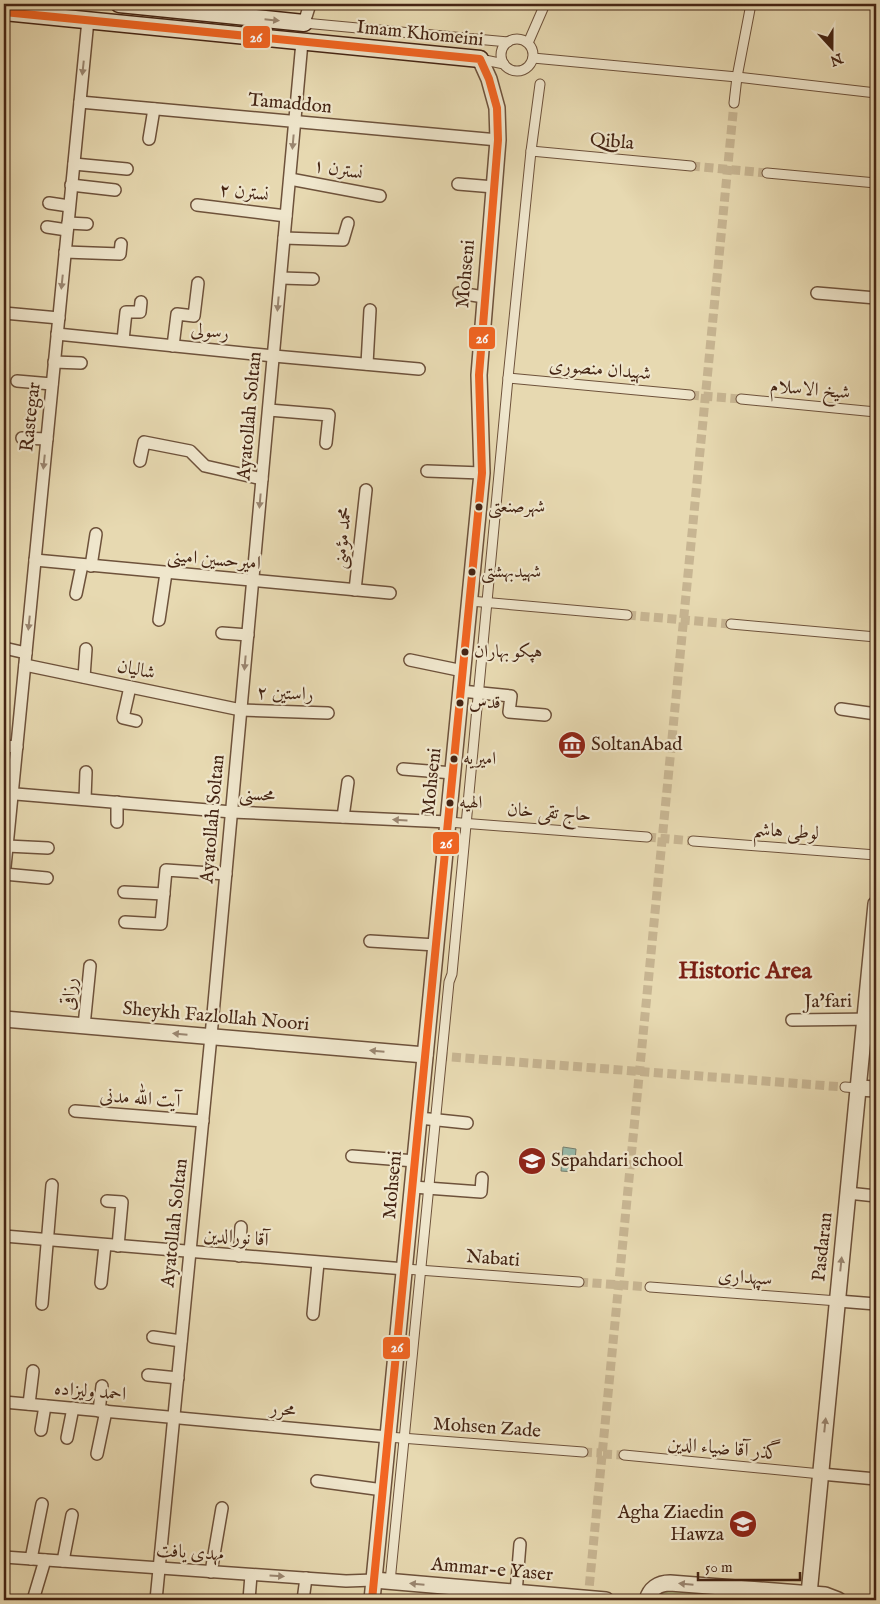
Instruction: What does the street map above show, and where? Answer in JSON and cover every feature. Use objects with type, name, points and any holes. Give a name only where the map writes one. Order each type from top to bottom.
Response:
[{"type":"main road","name":"Imam Khomeini","points":[[119,4],[304,23]]},
{"type":"main road","name":"Imam Khomeini","points":[[4,12],[480,59]]},
{"type":"street","points":[[304,23],[310,4]]},
{"type":"street","points":[[528,43],[545,4]]},
{"type":"street","points":[[734,102],[751,4]]},
{"type":"street","name":"Rastegar","points":[[4,876],[7,846],[8,793],[16,747],[26,653],[88,20]]},
{"type":"street","name":"Imam Khomeini","points":[[304,23],[508,42]]},
{"type":"street","points":[[520,39],[528,43],[532,49],[533,58],[530,65],[523,70],[514,70],[504,64],[502,52],[508,42],[520,39]]},
{"type":"street","name":"Ayatollah Soltan","points":[[156,1600],[232,812],[302,42]]},
{"type":"street","points":[[533,58],[737,77],[876,93]]},
{"type":"street","name":"Imam Khomeini","points":[[480,59],[504,64]]},
{"type":"street","name":"Mohseni","points":[[372,1600],[382,1581],[413,1270],[427,1119],[425,1055],[482,473],[479,375],[498,140],[496,108],[489,80],[480,59]]},
{"type":"street","points":[[467,1123],[427,1119],[449,982],[452,974],[508,378],[531,151],[540,84]]},
{"type":"street","name":"Tamaddon","points":[[80,102],[498,140]]},
{"type":"street","points":[[149,139],[154,109]]},
{"type":"street","name":"Qibla","points":[[531,151],[691,166]]},
{"type":"street","points":[[74,164],[128,168]]},
{"type":"street","points":[[767,173],[876,183]]},
{"type":"street","name":"نسترن ۱","points":[[290,179],[380,196]]},
{"type":"street","points":[[458,184],[494,187]]},
{"type":"street","points":[[72,185],[114,190]]},
{"type":"street","points":[[49,204],[70,206]]},
{"type":"street","name":"نسترن ۲","points":[[197,205],[286,216]]},
{"type":"street","points":[[284,238],[343,240],[348,223]]},
{"type":"street","points":[[47,227],[87,224]]},
{"type":"street","points":[[65,252],[120,254],[121,244]]},
{"type":"street","points":[[281,278],[313,279]]},
{"type":"street","points":[[173,346],[178,314],[194,316],[198,283]]},
{"type":"street","points":[[459,293],[484,297]]},
{"type":"street","points":[[817,293],[876,298]]},
{"type":"street","points":[[123,340],[126,312],[140,312],[141,302]]},
{"type":"street","points":[[367,364],[370,310]]},
{"type":"street","points":[[4,313],[58,318]]},
{"type":"street","name":"رسولی","points":[[57,334],[419,369]]},
{"type":"street","points":[[54,362],[81,363]]},
{"type":"street","name":"شهیدان منصوری","points":[[508,378],[690,395]]},
{"type":"street","points":[[17,382],[52,384]]},
{"type":"street","name":"شیخ الاسلام","points":[[741,400],[876,412]]},
{"type":"street","points":[[269,410],[329,415],[326,443]]},
{"type":"street","points":[[22,438],[47,439]]},
{"type":"street","points":[[140,461],[144,442],[190,451],[205,466],[262,479]]},
{"type":"street","points":[[427,471],[482,473]]},
{"type":"street","name":"محمد مؤمنی","points":[[355,590],[366,490]]},
{"type":"street","points":[[76,594],[96,534]]},
{"type":"street","name":"امیرحسین امینی","points":[[35,560],[390,594]]},
{"type":"street","points":[[159,620],[166,573]]},
{"type":"street","points":[[470,601],[627,615]]},
{"type":"street","points":[[731,624],[876,637]]},
{"type":"street","points":[[222,634],[248,635]]},
{"type":"street","points":[[4,648],[26,653]]},
{"type":"street","points":[[84,677],[86,649]]},
{"type":"street","points":[[410,660],[463,671]]},
{"type":"street","name":"شالیان","points":[[24,665],[241,710]]},
{"type":"street","points":[[130,687],[123,718],[136,721]]},
{"type":"street","points":[[461,691],[511,696],[510,712],[545,715]]},
{"type":"street","points":[[841,709],[876,714]]},
{"type":"street","name":"راستین ۲","points":[[241,710],[328,713]]},
{"type":"street","points":[[4,746],[16,747]]},
{"type":"street","points":[[403,769],[453,773]]},
{"type":"street","points":[[84,799],[86,772]]},
{"type":"street","points":[[343,817],[348,782]]},
{"type":"street","name":"محسنی","points":[[8,793],[232,812],[448,822]]},
{"type":"street","points":[[117,802],[117,822]]},
{"type":"street","name":"حاج تقی خان","points":[[448,822],[647,837]]},
{"type":"street","name":"لوطی هاشم","points":[[693,841],[876,855]]},
{"type":"street","points":[[7,846],[48,848]]},
{"type":"street","points":[[126,922],[161,924],[166,870],[226,874]]},
{"type":"street","points":[[4,876],[47,878]]},
{"type":"street","points":[[124,892],[164,894]]},
{"type":"street","name":"Pasdaran","points":[[809,1594],[848,1193],[852,1087],[871,1019],[876,904]]},
{"type":"street","points":[[370,941],[436,945]]},
{"type":"street","name":"رزاقی","points":[[84,1026],[90,966]]},
{"type":"street","name":"Sheykh Fazlollah Noori","points":[[4,1019],[425,1055]]},
{"type":"street","name":"Ja'fari","points":[[792,1020],[871,1019]]},
{"type":"street","points":[[852,1087],[876,1089]]},
{"type":"street","name":"آیت الله مدنی","points":[[75,1111],[203,1121]]},
{"type":"street","name":"Mohseni","points":[[421,1188],[415,1161],[427,1119]]},
{"type":"street","points":[[352,1156],[415,1161]]},
{"type":"street","points":[[421,1188],[481,1192],[482,1178]]},
{"type":"street","points":[[42,1304],[52,1185]]},
{"type":"street","points":[[848,1193],[876,1196]]},
{"type":"street","points":[[106,1201],[122,1202],[118,1246]]},
{"type":"street","points":[[239,1256],[241,1226]]},
{"type":"street","name":"آقا نورالدین","points":[[4,1236],[413,1270]]},
{"type":"street","points":[[101,1283],[105,1245]]},
{"type":"street","points":[[313,1314],[318,1263]]},
{"type":"street","name":"Nabati","points":[[413,1270],[579,1282]]},
{"type":"street","name":"سپهداری","points":[[650,1287],[838,1301]]},
{"type":"street","points":[[838,1301],[876,1304]]},
{"type":"street","points":[[152,1337],[181,1341]]},
{"type":"street","points":[[29,1404],[33,1371]]},
{"type":"street","points":[[148,1375],[178,1378]]},
{"type":"street","points":[[97,1454],[102,1411],[102,1386]]},
{"type":"street","name":"احمد ولیزاده","points":[[4,1402],[174,1418]]},
{"type":"street","points":[[41,1430],[45,1406]]},
{"type":"street","points":[[67,1438],[73,1408]]},
{"type":"street","name":"محرر","points":[[174,1418],[396,1438]]},
{"type":"street","name":"Mohseni","points":[[381,1600],[383,1490],[396,1438]]},
{"type":"street","name":"Mohsen Zade","points":[[396,1438],[583,1452]]},
{"type":"street","name":"گذر آقا ضیاء الدین","points":[[624,1456],[821,1474]]},
{"type":"street","points":[[821,1474],[876,1479]]},
{"type":"street","points":[[317,1481],[383,1490]]},
{"type":"street","points":[[31,1559],[42,1504]]},
{"type":"street","points":[[211,1572],[222,1508]]},
{"type":"street","points":[[63,1561],[72,1515]]},
{"type":"street","points":[[516,1593],[520,1544]]},
{"type":"street","name":"مهدی یافت","points":[[4,1556],[251,1575],[346,1581],[382,1581]]},
{"type":"street","points":[[33,1600],[45,1560]]},
{"type":"street","points":[[249,1600],[251,1575]]},
{"type":"street","points":[[304,1600],[306,1578]]},
{"type":"street","name":"Ammar-e Yaser","points":[[382,1581],[458,1594],[516,1593],[606,1600]]},
{"type":"street","points":[[647,1600],[652,1590],[657,1586],[670,1583],[809,1594],[827,1596],[838,1600]]},
{"type":"green space","points":[[661,1586],[771,1597],[771,1600],[660,1600]]},
{"type":"shaded area","points":[[563,1147],[576,1149],[574,1172],[561,1171]]},
{"type":"tunnel","points":[[588,1599],[734,103]]},
{"type":"tunnel","points":[[691,166],[767,173]]},
{"type":"tunnel","points":[[690,395],[741,399]]},
{"type":"tunnel","points":[[627,615],[731,624]]},
{"type":"tunnel","points":[[647,837],[693,841]]},
{"type":"tunnel","points":[[425,1055],[843,1087]]},
{"type":"tunnel","points":[[579,1282],[650,1287]]},
{"type":"tunnel","points":[[583,1452],[602,1453]]},
{"type":"tunnel","points":[[603,1454],[624,1455]]},
{"type":"transit line","name":"26","points":[[4,12],[480,59],[489,79],[497,108],[498,140],[479,375],[482,473],[372,1600]]},
{"type":"place","name":"شهرصنعتی","points":[[479,507]]},
{"type":"place","name":"شهیدبهشتی","points":[[472,572]]},
{"type":"place","name":"هپکو بهاران","points":[[465,652]]},
{"type":"place","name":"قدس","points":[[460,703]]},
{"type":"place","name":"SoltanAbad","points":[[572,745]]},
{"type":"place","name":"امیریه","points":[[454,759]]},
{"type":"place","name":"الهیه","points":[[450,803]]},
{"type":"place","name":"Sepahdari school","points":[[532,1161]]},
{"type":"place","name":"Agha Ziaedin Hawza","points":[[743,1524]]},
{"type":"district","name":"Historic Area","points":[[745,971]]}]
